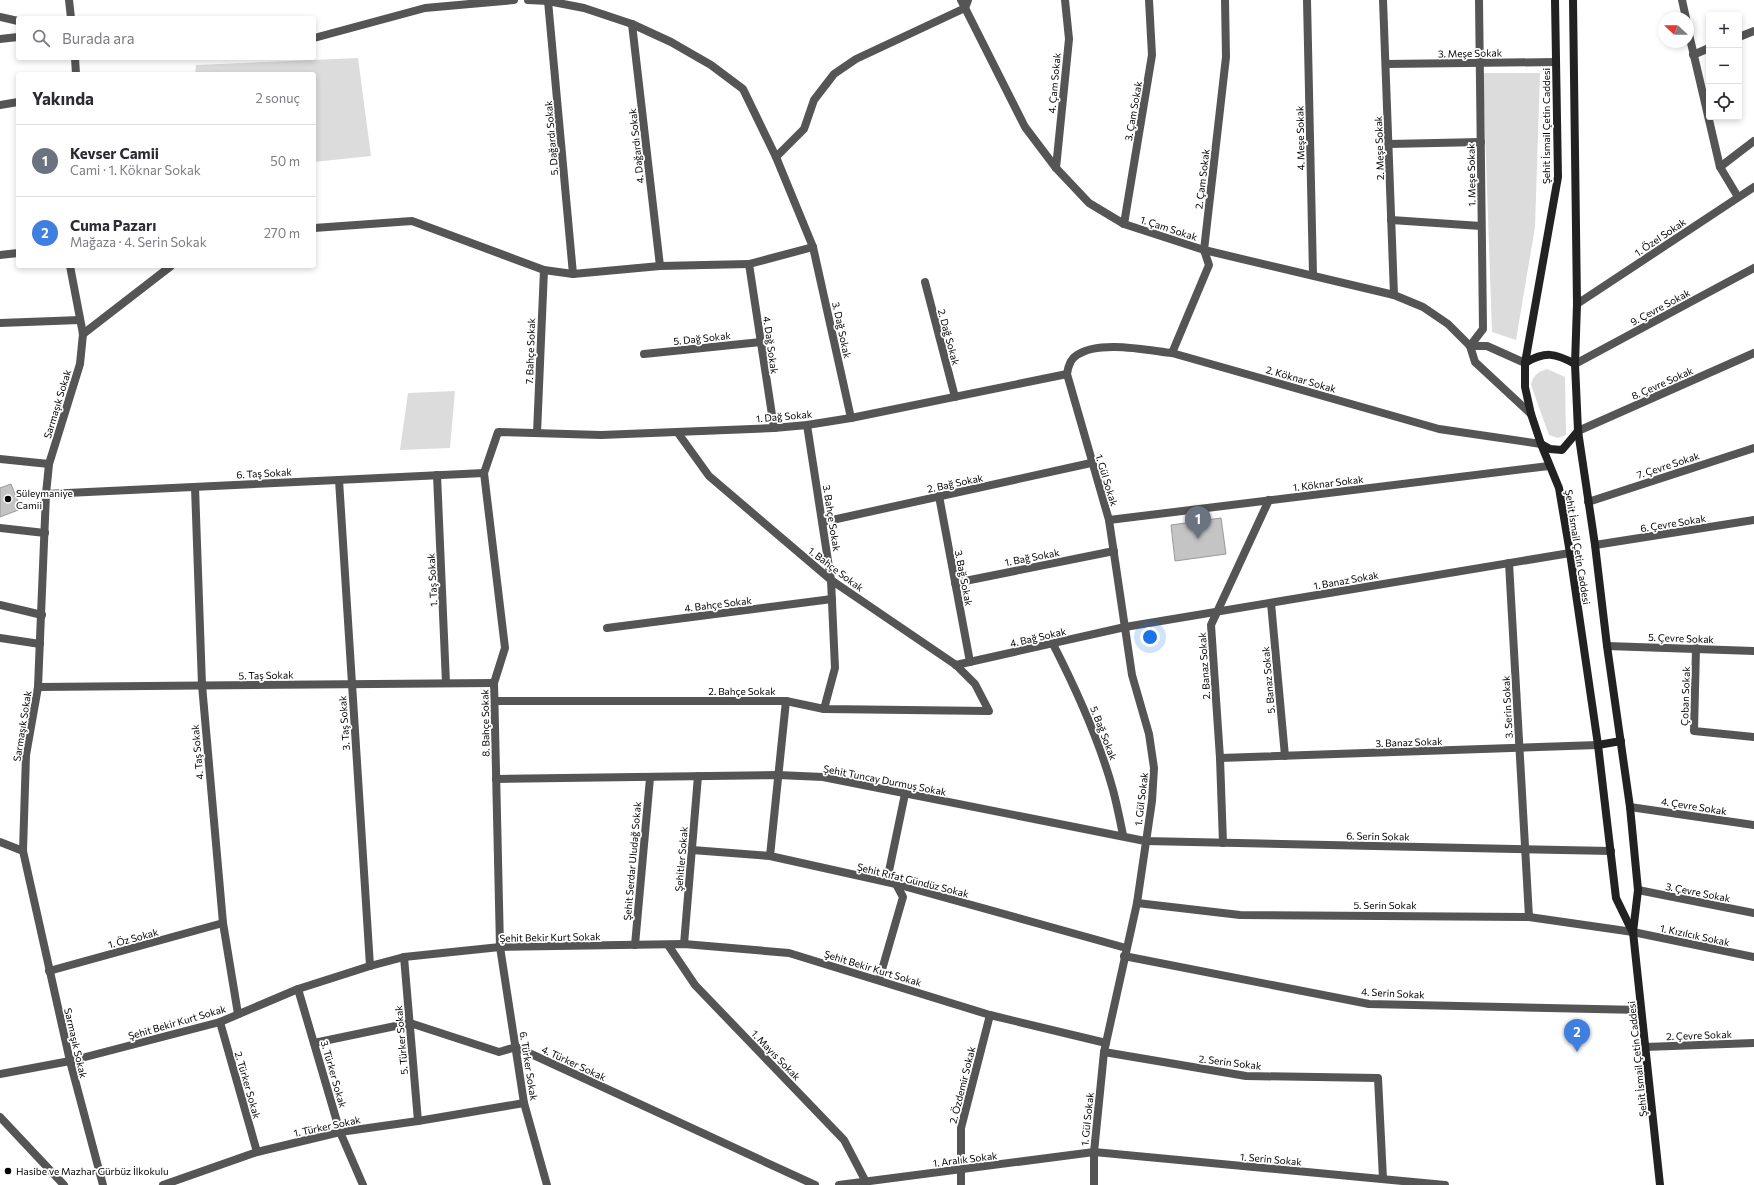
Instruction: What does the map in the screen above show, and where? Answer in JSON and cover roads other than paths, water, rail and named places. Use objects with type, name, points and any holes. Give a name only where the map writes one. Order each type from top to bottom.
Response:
[{"type":"street","points":[[69,0],[71,16]]},
{"type":"street","points":[[316,37],[425,8],[514,0]]},
{"type":"street","name":"3. Dağ Sokak","points":[[528,0],[548,1],[584,8],[632,24],[671,42],[712,65],[743,88],[776,157],[813,247],[851,418]]},
{"type":"street","name":"1. Çam Sokak","points":[[961,0],[1025,127],[1056,168],[1089,203],[1124,224],[1204,250],[1394,295],[1423,308],[1448,324],[1470,346]]},
{"type":"street","points":[[776,157],[804,130],[814,100],[834,74],[856,59],[965,8],[968,0]]},
{"type":"street","name":"4. Çam Sokak","points":[[1056,168],[1069,39],[1065,0]]},
{"type":"street","name":"3. Çam Sokak","points":[[1124,224],[1152,55],[1149,0]]},
{"type":"street","name":"2. Çam Sokak","points":[[1172,352],[1209,265],[1204,250],[1226,57],[1225,0]]},
{"type":"street","name":"4. Meşe Sokak","points":[[1307,0],[1313,275]]},
{"type":"street","name":"2. Meşe Sokak","points":[[1383,0],[1394,295]]},
{"type":"street","name":"1. Meşe Sokak","points":[[1470,346],[1483,329],[1479,0]]},
{"type":"street","name":"Şehit İsmail Çetin Caddesi","points":[[1555,0],[1558,177],[1526,363],[1526,387],[1541,444],[1559,488],[1598,745],[1616,898],[1632,932]]},
{"type":"street","name":"Şehit İsmail Çetin Caddesi","points":[[1574,0],[1577,304],[1575,364],[1578,431],[1595,545],[1607,646],[1630,807],[1638,890],[1632,932],[1660,1185]]},
{"type":"street","points":[[1682,0],[1685,12]]},
{"type":"street","name":"5. Dağardı Sokak","points":[[548,1],[573,274]]},
{"type":"street","points":[[0,18],[16,21]]},
{"type":"street","name":"4. Dağardı Sokak","points":[[632,24],[660,266]]},
{"type":"street","points":[[1742,36],[1754,31]]},
{"type":"street","points":[[0,39],[16,38]]},
{"type":"street","points":[[1691,48],[1720,167],[1738,197]]},
{"type":"street","points":[[1692,55],[1706,49]]},
{"type":"street","points":[[75,60],[76,72]]},
{"type":"street","name":"3. Meşe Sokak","points":[[1386,64],[1556,62]]},
{"type":"street","points":[[0,105],[16,102]]},
{"type":"street","points":[[1720,167],[1754,141]]},
{"type":"street","points":[[1388,144],[1481,142]]},
{"type":"street","name":"1. Özel Sokak","points":[[1577,304],[1754,187]]},
{"type":"street","points":[[316,228],[412,220],[544,270],[573,274],[660,266],[749,264],[813,247]]},
{"type":"street","points":[[1391,220],[1482,226]]},
{"type":"street","points":[[0,255],[16,253]]},
{"type":"street","name":"4. Dağ Sokak","points":[[749,264],[774,428]]},
{"type":"street","name":"Sarmaşık Sokak","points":[[70,268],[83,334],[80,364],[49,464],[46,494],[38,687],[26,755],[23,852],[70,1061],[103,1185]]},
{"type":"street","points":[[83,334],[168,268]]},
{"type":"street","name":"9. Çevre Sokak","points":[[1575,364],[1754,268]]},
{"type":"street","name":"7. Bahçe Sokak","points":[[537,434],[544,270]]},
{"type":"street","name":"2. Dağ Sokak","points":[[925,282],[955,397]]},
{"type":"street","points":[[0,323],[80,320]]},
{"type":"street","name":"5. Dağ Sokak","points":[[644,354],[761,342]]},
{"type":"street","points":[[1532,414],[1474,362],[1470,346],[1487,346],[1526,363],[1537,356],[1550,354],[1563,357],[1575,364]]},
{"type":"street","name":"2. Köknar Sokak","points":[[1067,374],[1070,363],[1075,356],[1084,351],[1100,348],[1127,348],[1172,352],[1439,429],[1541,444]]},
{"type":"street","name":"8. Çevre Sokak","points":[[1578,431],[1754,353]]},
{"type":"street","name":"1. Dağ Sokak","points":[[498,432],[601,435],[774,428],[807,425],[851,418],[1067,374]]},
{"type":"street","name":"1. Gül Sokak","points":[[1067,374],[1109,520],[1132,675],[1149,734],[1154,768],[1137,903],[1104,1052],[1094,1152],[1094,1185]]},
{"type":"street","name":"3. Bahçe Sokak","points":[[807,425],[831,580],[835,668],[824,709]]},
{"type":"street","points":[[1541,444],[1550,449],[1562,450],[1578,431]]},
{"type":"street","name":"8. Bahçe Sokak","points":[[498,432],[484,473],[504,648],[494,683],[500,947]]},
{"type":"street","name":"1. Bahçe Sokak","points":[[678,432],[709,476],[831,580],[956,665],[975,684],[988,711]]},
{"type":"street","name":"7. Çevre Sokak","points":[[1588,502],[1754,448]]},
{"type":"street","points":[[0,459],[49,464]]},
{"type":"street","name":"2. Bağ Sokak","points":[[823,522],[1092,463]]},
{"type":"street","name":"1. Köknar Sokak","points":[[1109,520],[1549,466]]},
{"type":"street","name":"6. Taş Sokak","points":[[46,494],[484,473]]},
{"type":"street","name":"1. Taş Sokak","points":[[437,475],[446,683]]},
{"type":"street","name":"3. Taş Sokak","points":[[339,480],[370,966]]},
{"type":"street","name":"4. Taş Sokak","points":[[195,487],[202,685],[223,924],[238,1014]]},
{"type":"street","name":"3. Bağ Sokak","points":[[939,496],[970,662]]},
{"type":"street","name":"2. Banaz Sokak","points":[[1223,843],[1220,758],[1211,625],[1269,500]]},
{"type":"street","name":"6. Çevre Sokak","points":[[1595,545],[1754,520]]},
{"type":"street","points":[[0,528],[45,534]]},
{"type":"street","name":"1. Bağ Sokak","points":[[955,583],[1114,551]]},
{"type":"street","name":"1. Banaz Sokak","points":[[1125,627],[1570,553]]},
{"type":"street","name":"3. Serin Sokak","points":[[1509,563],[1529,917]]},
{"type":"street","name":"4. Bahçe Sokak","points":[[606,628],[832,599]]},
{"type":"street","name":"5. Banaz Sokak","points":[[1271,603],[1285,756]]},
{"type":"street","points":[[0,605],[42,614]]},
{"type":"street","name":"4. Bağ Sokak","points":[[956,665],[1125,627]]},
{"type":"street","points":[[0,638],[40,644]]},
{"type":"street","name":"5. Bağ Sokak","points":[[1053,644],[1076,690],[1099,747],[1113,791],[1123,835]]},
{"type":"street","name":"5. Çevre Sokak","points":[[1607,646],[1754,651]]},
{"type":"street","name":"Çoban Sokak","points":[[1696,648],[1694,731],[1754,737]]},
{"type":"street","name":"5. Taş Sokak","points":[[38,687],[494,683]]},
{"type":"street","name":"2. Bahçe Sokak","points":[[495,701],[786,702],[824,709],[988,711]]},
{"type":"street","points":[[770,856],[786,702]]},
{"type":"street","points":[[1598,745],[1621,741]]},
{"type":"street","name":"3. Banaz Sokak","points":[[1220,758],[1598,745]]},
{"type":"street","name":"Şehit Tuncay Durmuş Sokak","points":[[496,779],[778,775],[823,776],[904,794],[1123,835],[1146,841]]},
{"type":"street","name":"Şehitler Sokak","points":[[684,944],[698,776]]},
{"type":"street","name":"Şehit Serdar UIudağ Sokak","points":[[634,945],[650,778]]},
{"type":"street","points":[[879,980],[903,898],[888,871],[904,794]]},
{"type":"street","name":"4. Çevre Sokak","points":[[1630,807],[1754,825]]},
{"type":"street","name":"6. Serin Sokak","points":[[1146,841],[1611,851]]},
{"type":"street","points":[[0,842],[23,852]]},
{"type":"street","name":"Şehit Rıfat Gündüz Sokak","points":[[692,850],[770,856],[896,884],[1125,952]]},
{"type":"street","name":"3. Çevre Sokak","points":[[1638,890],[1754,913]]},
{"type":"street","name":"5. Serin Sokak","points":[[1137,903],[1240,915],[1529,917],[1632,932]]},
{"type":"street","name":"1. Öz Sokak","points":[[49,971],[223,924]]},
{"type":"street","name":"1. Kızılcık Sokak","points":[[1632,932],[1754,957]]},
{"type":"street","name":"Şehit Bekir Kurt Sokak","points":[[0,1074],[70,1061],[220,1022],[298,990],[370,966],[404,957],[500,947],[684,944],[789,953],[990,1015],[1106,1044]]},
{"type":"street","name":"1. Mayıs Sokak","points":[[668,945],[695,985],[844,1140],[866,1182]]},
{"type":"street","name":"6. Türker Sokak","points":[[500,947],[524,1103],[547,1185]]},
{"type":"street","name":"4. Serin Sokak","points":[[1125,952],[1369,1004],[1641,1010]]},
{"type":"street","name":"5. Türker Sokak","points":[[404,957],[418,1121]]},
{"type":"street","name":"3. Türker Sokak","points":[[298,990],[340,1132],[363,1185]]},
{"type":"street","name":"2. Özdemir Sokak","points":[[961,1185],[961,1128],[990,1015]]},
{"type":"street","name":"2. Türker Sokak","points":[[220,1022],[257,1152]]},
{"type":"street","points":[[314,1043],[410,1023],[499,1052],[516,1047]]},
{"type":"street","name":"2. Çevre Sokak","points":[[1645,1047],[1754,1043]]},
{"type":"street","name":"4. Türker Sokak","points":[[516,1047],[815,1185]]},
{"type":"street","name":"2. Serin Sokak","points":[[1104,1052],[1246,1076],[1378,1078],[1383,1179]]},
{"type":"street","name":"1. Türker Sokak","points":[[164,1185],[257,1152],[340,1132],[418,1121],[524,1103]]},
{"type":"street","points":[[0,1117],[64,1185]]},
{"type":"street","name":"1. Aralık Sokak","points":[[839,1185],[866,1182],[885,1182],[961,1169],[1094,1152]]},
{"type":"street","name":"1. Serin Sokak","points":[[1094,1152],[1445,1185]]},
{"type":"place","name":"Süleymaniye Camii","points":[[8,499]]},
{"type":"place","name":"Kevser Camii","points":[[1198,539]]},
{"type":"place","name":"Cuma Pazarı","points":[[1577,1052]]},
{"type":"place","name":"Hasibe ve Mazhar Gürbüz İlkokulu","points":[[8,1171]]}]
